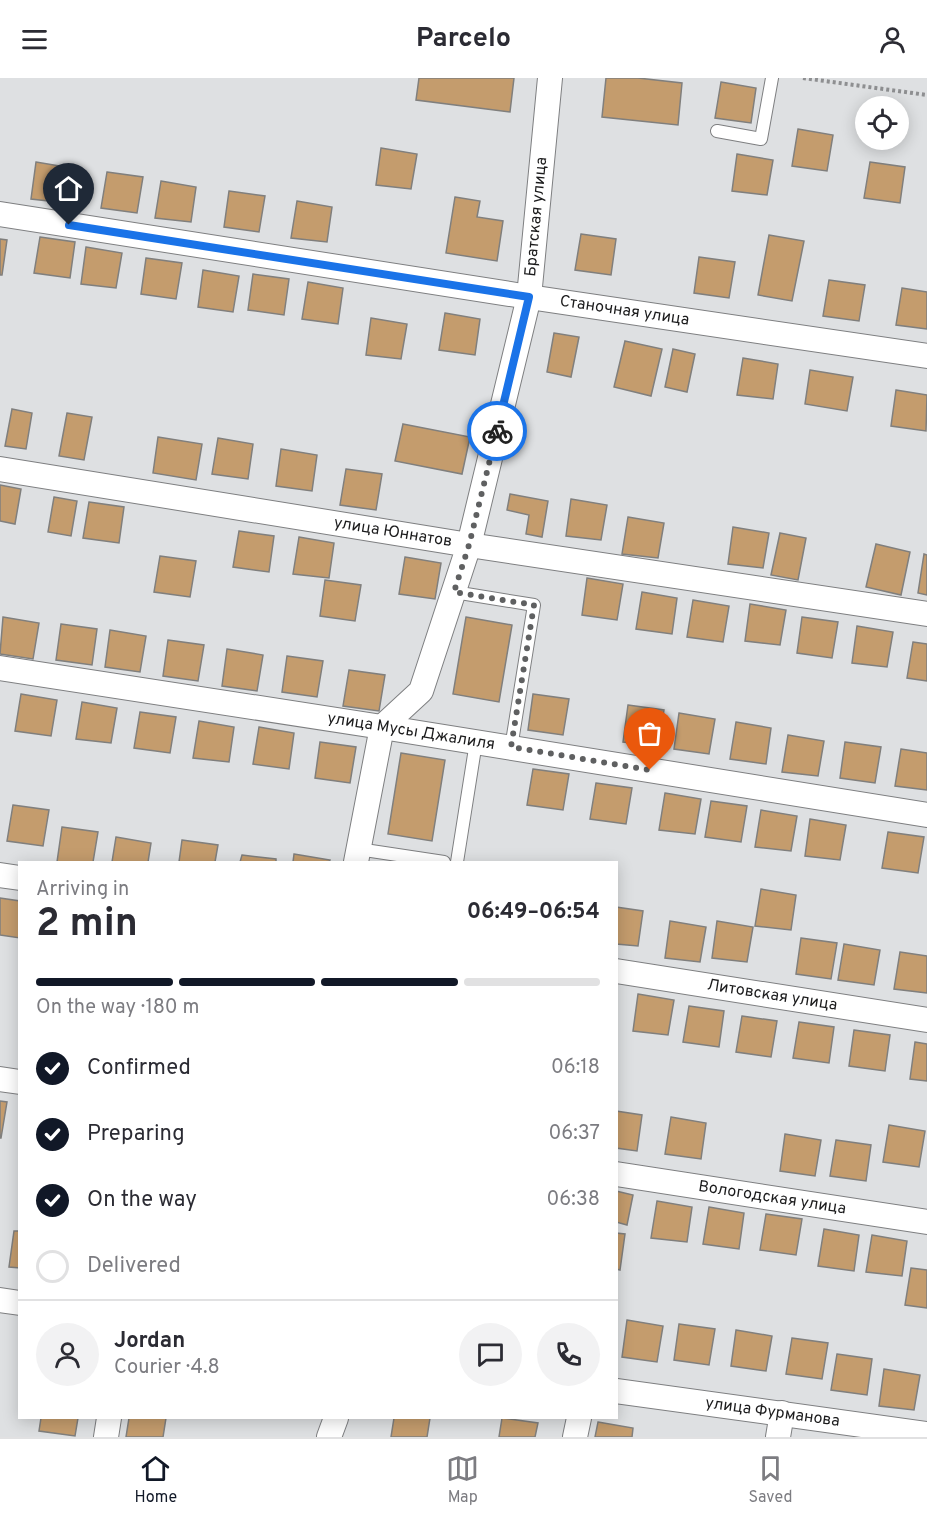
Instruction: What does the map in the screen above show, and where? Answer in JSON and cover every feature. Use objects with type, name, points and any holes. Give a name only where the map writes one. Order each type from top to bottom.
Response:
[{"type":"street","name":"Братская улица","points":[[382,727],[421,692],[469,545],[529,297],[550,78]]},
{"type":"street","name":"Станочная улица","points":[[0,214],[529,297],[927,356]]},
{"type":"street","name":"улица Юннатов","points":[[0,469],[469,545],[927,614]]},
{"type":"street","name":"улица Мусы Джалиля","points":[[0,668],[511,747],[927,815]]},
{"type":"street","points":[[357,856],[382,727]]},
{"type":"street","points":[[0,875],[18,878]]},
{"type":"street","name":"Литовская улица","points":[[618,972],[927,1020]]},
{"type":"street","points":[[0,1079],[18,1082]]},
{"type":"street","name":"Вологодская улица","points":[[618,1174],[927,1222]]},
{"type":"street","points":[[0,1300],[18,1303]]},
{"type":"street","name":"улица Фурманова","points":[[618,1391],[927,1434]]},
{"type":"street","points":[[778,1437],[782,1413]]},
{"type":"street","points":[[106,1437],[109,1419]]},
{"type":"street","points":[[329,1437],[336,1419]]},
{"type":"street","points":[[575,1437],[579,1419]]},
{"type":"lane","points":[[717,131],[761,139],[772,78]]},
{"type":"lane","points":[[454,592],[534,605],[511,747]]},
{"type":"lane","points":[[457,861],[476,742]]},
{"type":"lane","points":[[357,856],[430,861]]},
{"type":"path","points":[[803,78],[927,95]]},
{"type":"building","points":[[419,78],[514,78],[510,112],[416,100]]},
{"type":"building","points":[[606,78],[638,78],[682,83],[678,125],[602,117]]},
{"type":"building","points":[[721,82],[756,88],[751,123],[715,118]]},
{"type":"building","points":[[798,129],[833,135],[827,171],[792,166]]},
{"type":"building","points":[[381,148],[417,154],[411,189],[376,185]]},
{"type":"building","points":[[737,154],[773,160],[767,195],[732,191]]},
{"type":"building","points":[[36,162],[72,168],[66,203],[31,199]]},
{"type":"building","points":[[870,162],[905,167],[900,203],[864,198]]},
{"type":"building","points":[[107,172],[143,177],[137,213],[101,208]]},
{"type":"building","points":[[161,181],[196,187],[191,222],[155,218]]},
{"type":"building","points":[[229,191],[265,196],[259,232],[224,227]]},
{"type":"building","points":[[455,197],[480,201],[477,217],[503,221],[497,261],[446,253]]},
{"type":"building","points":[[297,201],[332,207],[327,242],[291,238]]},
{"type":"building","points":[[581,234],[616,239],[611,275],[575,270]]},
{"type":"building","points":[[769,235],[804,241],[792,301],[758,295]]},
{"type":"building","points":[[40,237],[75,242],[70,278],[34,273]]},
{"type":"building","points":[[0,239],[7,240],[2,275],[0,275]]},
{"type":"building","points":[[86,247],[122,253],[116,288],[81,284]]},
{"type":"building","points":[[699,257],[735,262],[729,298],[694,293]]},
{"type":"building","points":[[146,258],[182,263],[176,299],[141,294]]},
{"type":"building","points":[[203,270],[239,276],[233,312],[198,307]]},
{"type":"building","points":[[253,274],[289,279],[284,315],[248,310]]},
{"type":"building","points":[[829,280],[865,285],[859,321],[823,316]]},
{"type":"building","points":[[308,282],[343,288],[338,324],[302,319]]},
{"type":"building","points":[[902,288],[927,292],[927,329],[896,325]]},
{"type":"building","points":[[445,313],[480,319],[475,355],[439,350]]},
{"type":"building","points":[[371,318],[407,324],[401,359],[366,355]]},
{"type":"building","points":[[554,333],[579,337],[571,377],[547,372]]},
{"type":"building","points":[[625,341],[662,349],[651,396],[614,387]]},
{"type":"building","points":[[673,349],[695,354],[687,392],[665,387]]},
{"type":"building","points":[[743,358],[778,364],[773,399],[737,395]]},
{"type":"building","points":[[810,370],[853,377],[847,411],[805,404]]},
{"type":"building","points":[[896,390],[927,395],[926,431],[891,426]]},
{"type":"building","points":[[12,409],[32,413],[26,449],[5,446]]},
{"type":"building","points":[[67,413],[92,417],[84,460],[59,456]]},
{"type":"building","points":[[403,424],[470,437],[462,474],[395,461]]},
{"type":"building","points":[[158,437],[202,444],[196,480],[153,473]]},
{"type":"building","points":[[218,438],[253,444],[248,479],[212,474]]},
{"type":"building","points":[[281,449],[317,455],[312,491],[276,486]]},
{"type":"building","points":[[346,469],[382,474],[376,510],[340,505]]},
{"type":"building","points":[[0,485],[21,489],[15,524],[0,521]]},
{"type":"building","points":[[510,494],[548,501],[542,537],[526,534],[529,515],[507,510]]},
{"type":"building","points":[[54,497],[77,501],[71,536],[48,532]]},
{"type":"building","points":[[571,499],[607,505],[601,540],[566,536]]},
{"type":"building","points":[[89,502],[124,507],[119,543],[83,538]]},
{"type":"building","points":[[628,517],[664,523],[658,558],[622,554]]},
{"type":"building","points":[[733,527],[769,533],[763,568],[728,564]]},
{"type":"building","points":[[239,531],[274,536],[269,572],[233,567]]},
{"type":"building","points":[[780,533],[806,538],[798,580],[771,575]]},
{"type":"building","points":[[299,537],[334,543],[329,578],[293,574]]},
{"type":"building","points":[[876,544],[910,552],[901,595],[866,587]]},
{"type":"building","points":[[924,554],[927,555],[927,595],[918,593]]},
{"type":"building","points":[[160,556],[196,561],[190,597],[154,592]]},
{"type":"building","points":[[405,557],[441,563],[435,599],[399,594]]},
{"type":"building","points":[[587,578],[623,584],[617,620],[582,615]]},
{"type":"building","points":[[325,580],[361,585],[355,621],[320,616]]},
{"type":"building","points":[[642,592],[677,598],[672,634],[636,629]]},
{"type":"building","points":[[693,600],[729,606],[723,642],[687,637]]},
{"type":"building","points":[[750,604],[786,610],[780,645],[745,641]]},
{"type":"building","points":[[3,617],[39,623],[33,659],[0,654]]},
{"type":"building","points":[[466,617],[512,625],[499,702],[453,694]]},
{"type":"building","points":[[802,617],[838,622],[832,658],[797,653]]},
{"type":"building","points":[[61,624],[97,629],[92,665],[56,660]]},
{"type":"building","points":[[857,626],[893,632],[887,667],[852,663]]},
{"type":"building","points":[[110,630],[146,636],[140,672],[105,667]]},
{"type":"building","points":[[168,640],[204,645],[198,681],[163,676]]},
{"type":"building","points":[[913,642],[927,644],[927,681],[907,678]]},
{"type":"building","points":[[227,649],[263,655],[257,691],[222,686]]},
{"type":"building","points":[[287,656],[323,661],[317,697],[282,692]]},
{"type":"building","points":[[349,670],[385,675],[379,711],[343,706]]},
{"type":"building","points":[[21,694],[57,700],[51,736],[15,731]]},
{"type":"building","points":[[533,694],[569,699],[563,735],[528,730]]},
{"type":"building","points":[[82,702],[117,708],[111,743],[76,739]]},
{"type":"building","points":[[628,705],[664,710],[658,746],[623,742]]},
{"type":"building","points":[[140,712],[176,717],[170,753],[134,748]]},
{"type":"building","points":[[679,713],[715,719],[709,754],[674,749]]},
{"type":"building","points":[[199,721],[234,727],[229,762],[193,758]]},
{"type":"building","points":[[736,722],[771,728],[766,764],[730,759]]},
{"type":"building","points":[[259,727],[294,733],[289,769],[253,764]]},
{"type":"building","points":[[788,735],[824,741],[818,776],[782,772]]},
{"type":"building","points":[[320,742],[356,747],[350,783],[315,778]]},
{"type":"building","points":[[845,742],[881,747],[875,783],[840,778]]},
{"type":"building","points":[[901,749],[927,753],[927,790],[895,786]]},
{"type":"building","points":[[401,753],[445,760],[432,841],[388,834]]},
{"type":"building","points":[[533,769],[569,774],[563,810],[527,805]]},
{"type":"building","points":[[596,783],[632,788],[626,824],[590,819]]},
{"type":"building","points":[[665,793],[701,799],[695,834],[659,830]]},
{"type":"building","points":[[711,801],[747,806],[741,842],[705,837]]},
{"type":"building","points":[[13,805],[49,810],[43,846],[7,841]]},
{"type":"building","points":[[761,810],[797,816],[791,851],[755,847]]},
{"type":"building","points":[[810,819],[846,825],[840,860],[805,856]]},
{"type":"building","points":[[62,827],[98,832],[93,861],[57,861]]},
{"type":"building","points":[[888,832],[924,837],[918,873],[882,868]]},
{"type":"building","points":[[116,837],[151,843],[148,861],[112,861]]},
{"type":"building","points":[[182,840],[218,845],[215,861],[179,861]]},
{"type":"building","points":[[294,854],[330,860],[330,861],[293,861]]},
{"type":"building","points":[[242,855],[276,859],[276,861],[240,861]]},
{"type":"building","points":[[761,889],[796,895],[791,930],[755,926]]},
{"type":"building","points":[[0,898],[18,901],[18,938],[0,935]]},
{"type":"building","points":[[618,907],[643,911],[638,946],[618,944]]},
{"type":"building","points":[[670,921],[706,927],[700,962],[665,958]]},
{"type":"building","points":[[717,921],[753,927],[747,962],[712,958]]},
{"type":"building","points":[[801,938],[837,943],[831,979],[796,974]]},
{"type":"building","points":[[844,944],[880,950],[874,985],[838,980]]},
{"type":"building","points":[[900,952],[927,956],[927,993],[894,989]]},
{"type":"building","points":[[638,994],[674,1000],[668,1035],[633,1031]]},
{"type":"building","points":[[689,1006],[724,1011],[719,1047],[683,1042]]},
{"type":"building","points":[[742,1016],[777,1021],[771,1057],[736,1052]]},
{"type":"building","points":[[799,1022],[834,1027],[829,1063],[793,1058]]},
{"type":"building","points":[[854,1030],[890,1035],[885,1071],[849,1066]]},
{"type":"building","points":[[915,1042],[927,1044],[927,1081],[910,1079]]},
{"type":"building","points":[[0,1101],[7,1102],[1,1138],[0,1138]]},
{"type":"building","points":[[618,1111],[642,1115],[637,1151],[618,1148]]},
{"type":"building","points":[[671,1117],[706,1123],[701,1159],[665,1154]]},
{"type":"building","points":[[889,1125],[925,1131],[919,1167],[883,1162]]},
{"type":"building","points":[[785,1134],[821,1140],[815,1176],[780,1171]]},
{"type":"building","points":[[836,1140],[871,1145],[866,1181],[830,1176]]},
{"type":"building","points":[[618,1191],[633,1195],[627,1225],[618,1223]]},
{"type":"building","points":[[657,1201],[692,1207],[687,1242],[651,1238]]},
{"type":"building","points":[[709,1207],[744,1213],[739,1249],[703,1244]]},
{"type":"building","points":[[766,1214],[802,1219],[796,1255],[760,1250]]},
{"type":"building","points":[[824,1229],[859,1235],[854,1271],[818,1266]]},
{"type":"building","points":[[14,1231],[18,1231],[18,1268],[9,1267]]},
{"type":"building","points":[[618,1233],[625,1234],[620,1270],[618,1270]]},
{"type":"building","points":[[872,1235],[907,1241],[902,1276],[866,1272]]},
{"type":"building","points":[[911,1268],[927,1270],[927,1308],[905,1305]]},
{"type":"building","points":[[627,1320],[663,1326],[657,1362],[622,1357]]},
{"type":"building","points":[[679,1324],[715,1329],[709,1365],[674,1360]]},
{"type":"building","points":[[736,1330],[772,1336],[766,1371],[731,1366]]},
{"type":"building","points":[[792,1338],[828,1343],[822,1379],[786,1374]]},
{"type":"building","points":[[837,1354],[872,1359],[867,1395],[831,1390]]},
{"type":"building","points":[[884,1369],[920,1375],[914,1410],[879,1406]]},
{"type":"building","points":[[41,1419],[78,1419],[75,1436],[39,1431]]},
{"type":"building","points":[[129,1419],[166,1419],[163,1437],[126,1437]]},
{"type":"building","points":[[394,1419],[430,1419],[427,1437],[391,1437]]},
{"type":"building","points":[[502,1419],[538,1423],[535,1437],[499,1437]]},
{"type":"building","points":[[598,1422],[633,1428],[632,1437],[595,1437]]},
{"type":"way so far","points":[[497,431],[469,545],[454,592],[534,605],[511,747],[650,770]]},
{"type":"route","points":[[69,225],[529,297],[497,431]]}]
